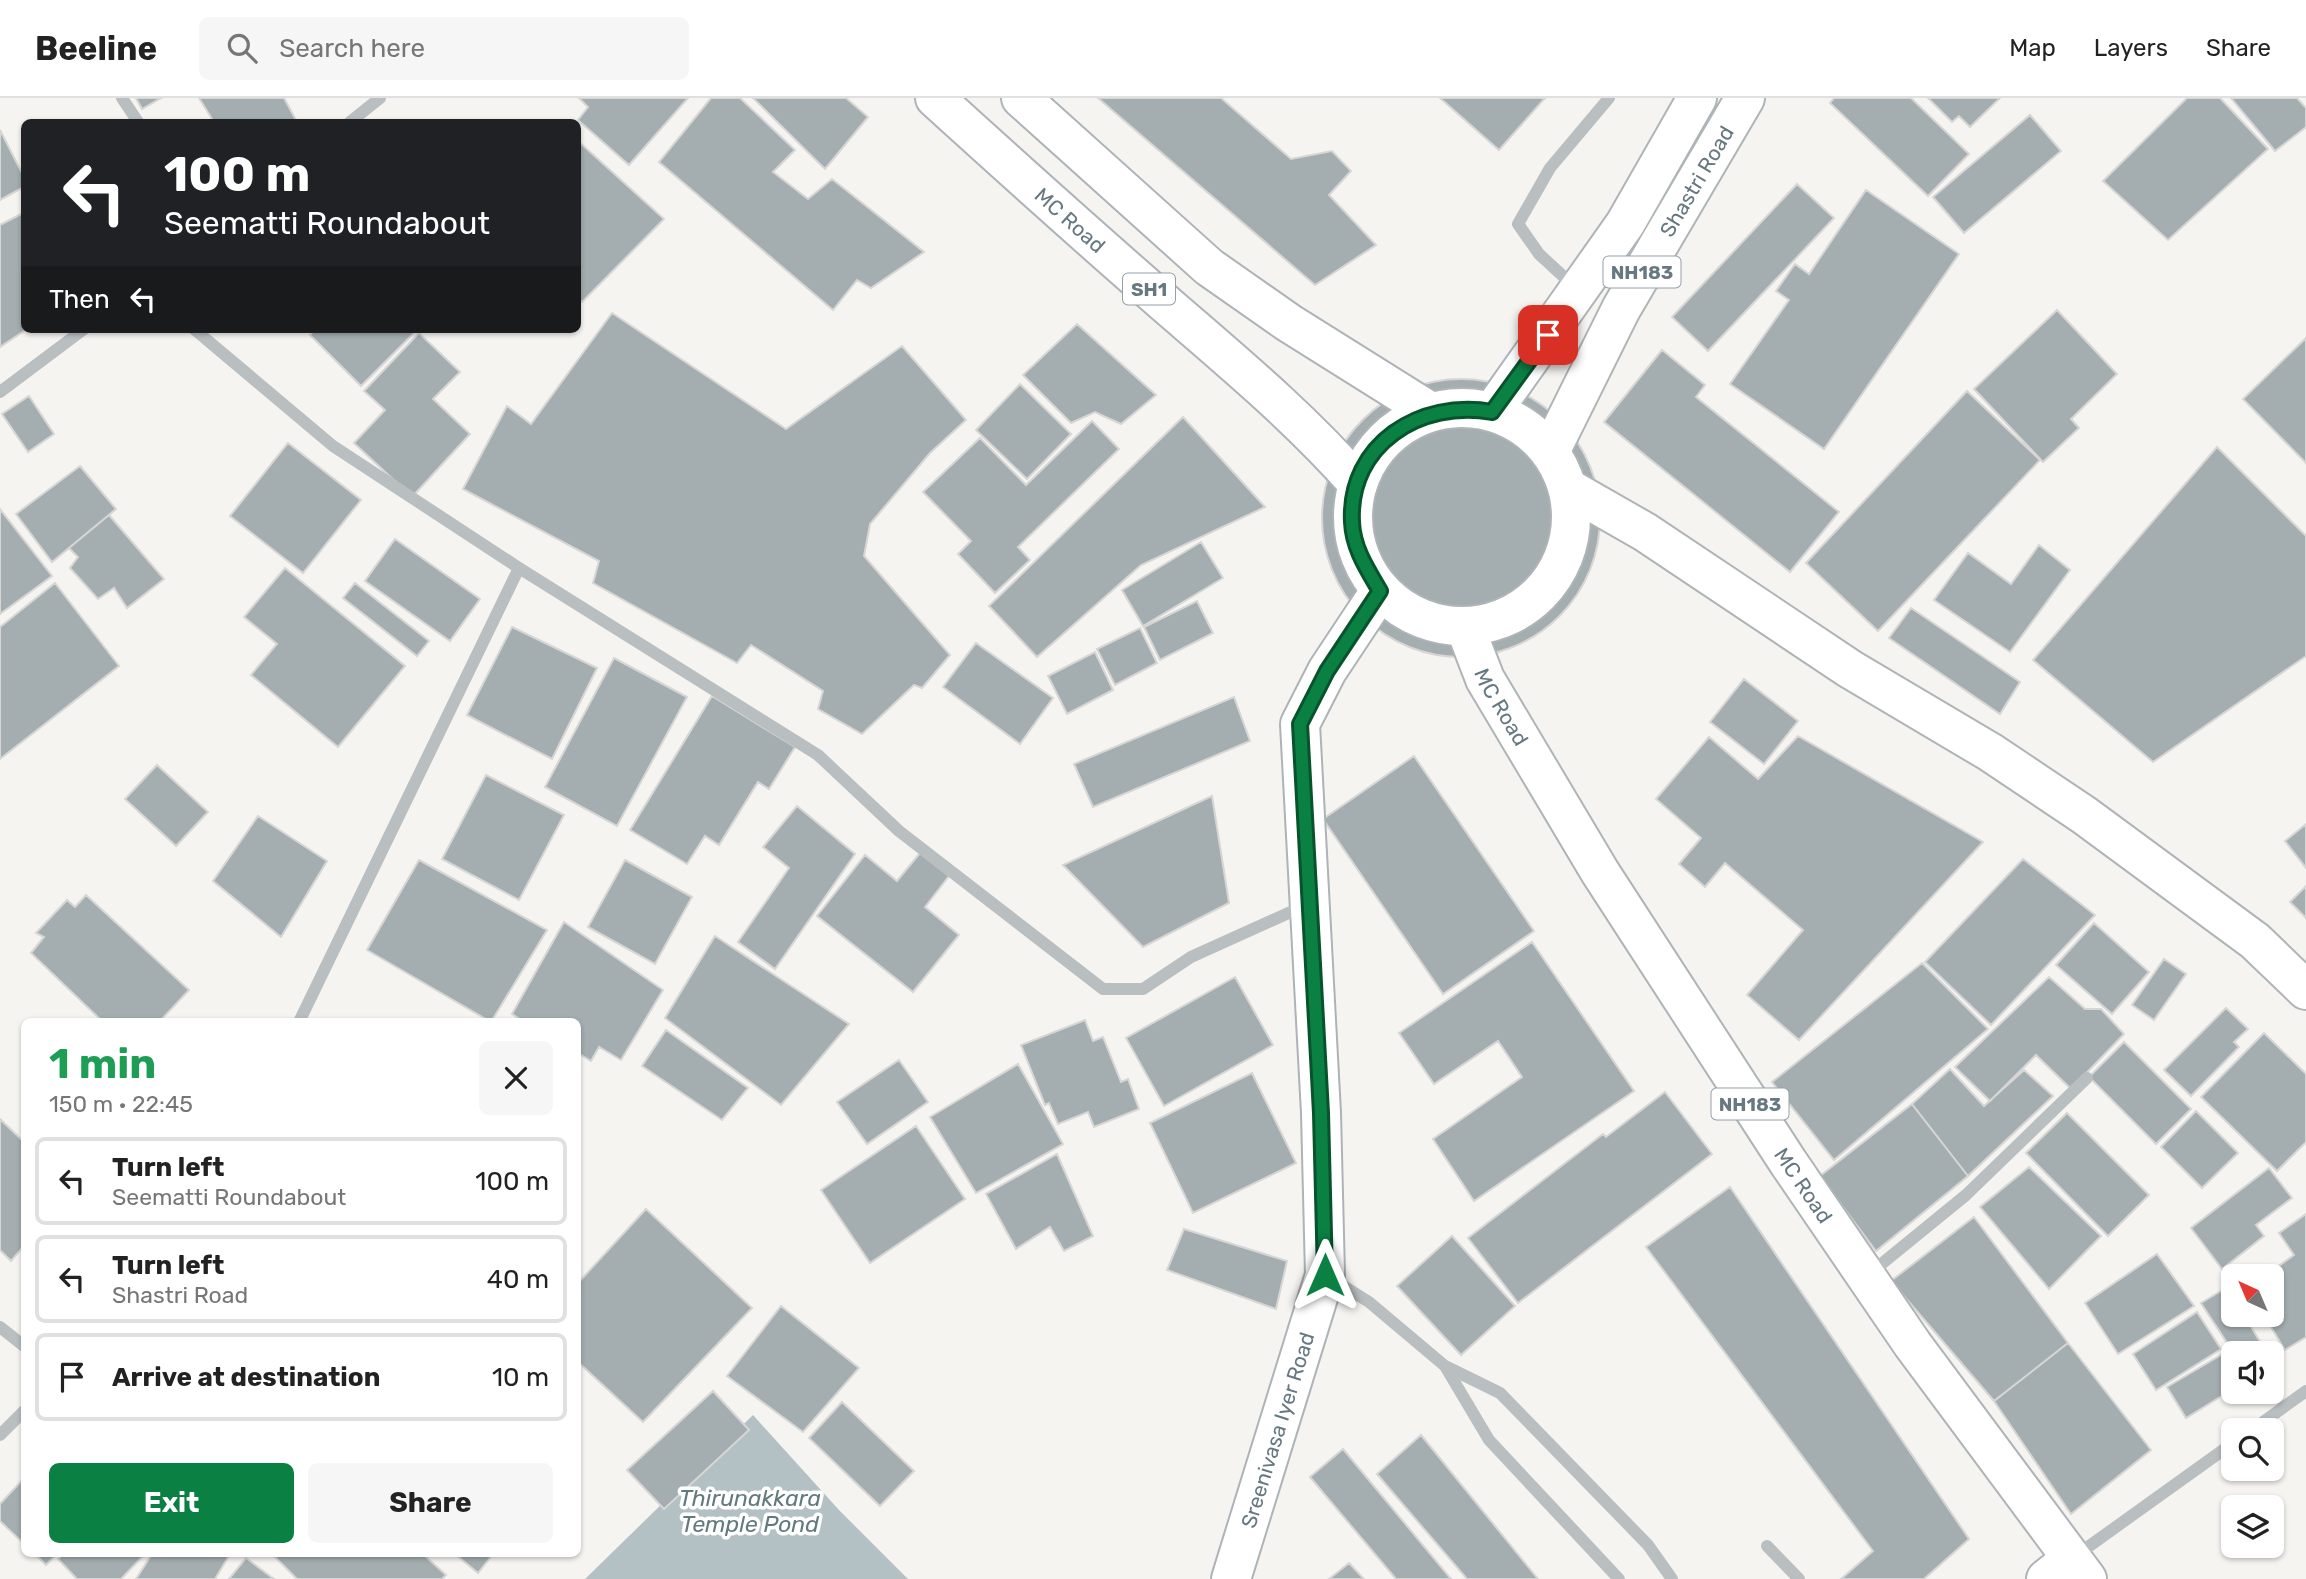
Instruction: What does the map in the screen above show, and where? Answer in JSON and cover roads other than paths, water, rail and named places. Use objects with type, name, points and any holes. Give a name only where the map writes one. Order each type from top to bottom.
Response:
[{"type":"main road","name":"MC Road","points":[[935,98],[1169,307],[1252,376],[1313,433],[1358,484]]},
{"type":"main road","name":"SH1","points":[[1021,98],[1209,267],[1289,323],[1431,412]]},
{"type":"main road","name":"Shastri Road","points":[[1492,412],[1625,225],[1697,98]]},
{"type":"main road","name":"Shastri Road","points":[[1550,452],[1625,300],[1745,98]]},
{"type":"main road","points":[[1451,408],[1492,412],[1524,426],[1550,452],[1568,488],[1570,537],[1550,582],[1513,614],[1465,627],[1424,619],[1405,611],[1380,591],[1361,559],[1352,521],[1358,484],[1374,452],[1399,428],[1431,412],[1451,408]]},
{"type":"main road","points":[[1568,488],[1645,532],[1850,670],[1990,752],[2084,815],[2255,941],[2306,990]]},
{"type":"main road","name":"Sreenivasa Iyer Road","points":[[1231,1579],[1325,1275],[1325,1189],[1300,724],[1327,671],[1380,591]]},
{"type":"main road","name":"MC Road","points":[[1465,627],[1485,679],[1600,872],[1866,1277],[2068,1573]]},
{"type":"street","points":[[122,98],[136,119]]},
{"type":"street","points":[[354,119],[380,98]]},
{"type":"street","points":[[1578,291],[1539,254],[1518,224],[1550,168],[1609,98]]},
{"type":"street","points":[[0,391],[79,333]]},
{"type":"street","points":[[199,333],[333,446],[519,568],[818,755],[900,831],[1103,989],[1143,989],[1191,957],[1310,903]]},
{"type":"street","points":[[301,1018],[519,568]]},
{"type":"street","points":[[1866,1277],[1966,1195],[2087,1078]]},
{"type":"street","points":[[1325,1275],[1369,1302],[1445,1366],[1500,1393],[1648,1545],[1672,1579]]},
{"type":"street","points":[[0,1327],[21,1344]]},
{"type":"street","points":[[1445,1366],[1489,1440],[1619,1579]]},
{"type":"street","points":[[2269,1418],[2306,1391]]},
{"type":"street","points":[[0,1435],[21,1414]]},
{"type":"street","points":[[2068,1573],[2221,1452]]},
{"type":"street","points":[[1767,1546],[1799,1579]]},
{"type":"water","name":"Thirunakkara Temple Pond","points":[[753,1415],[839,1510],[908,1579],[585,1579]]}]
